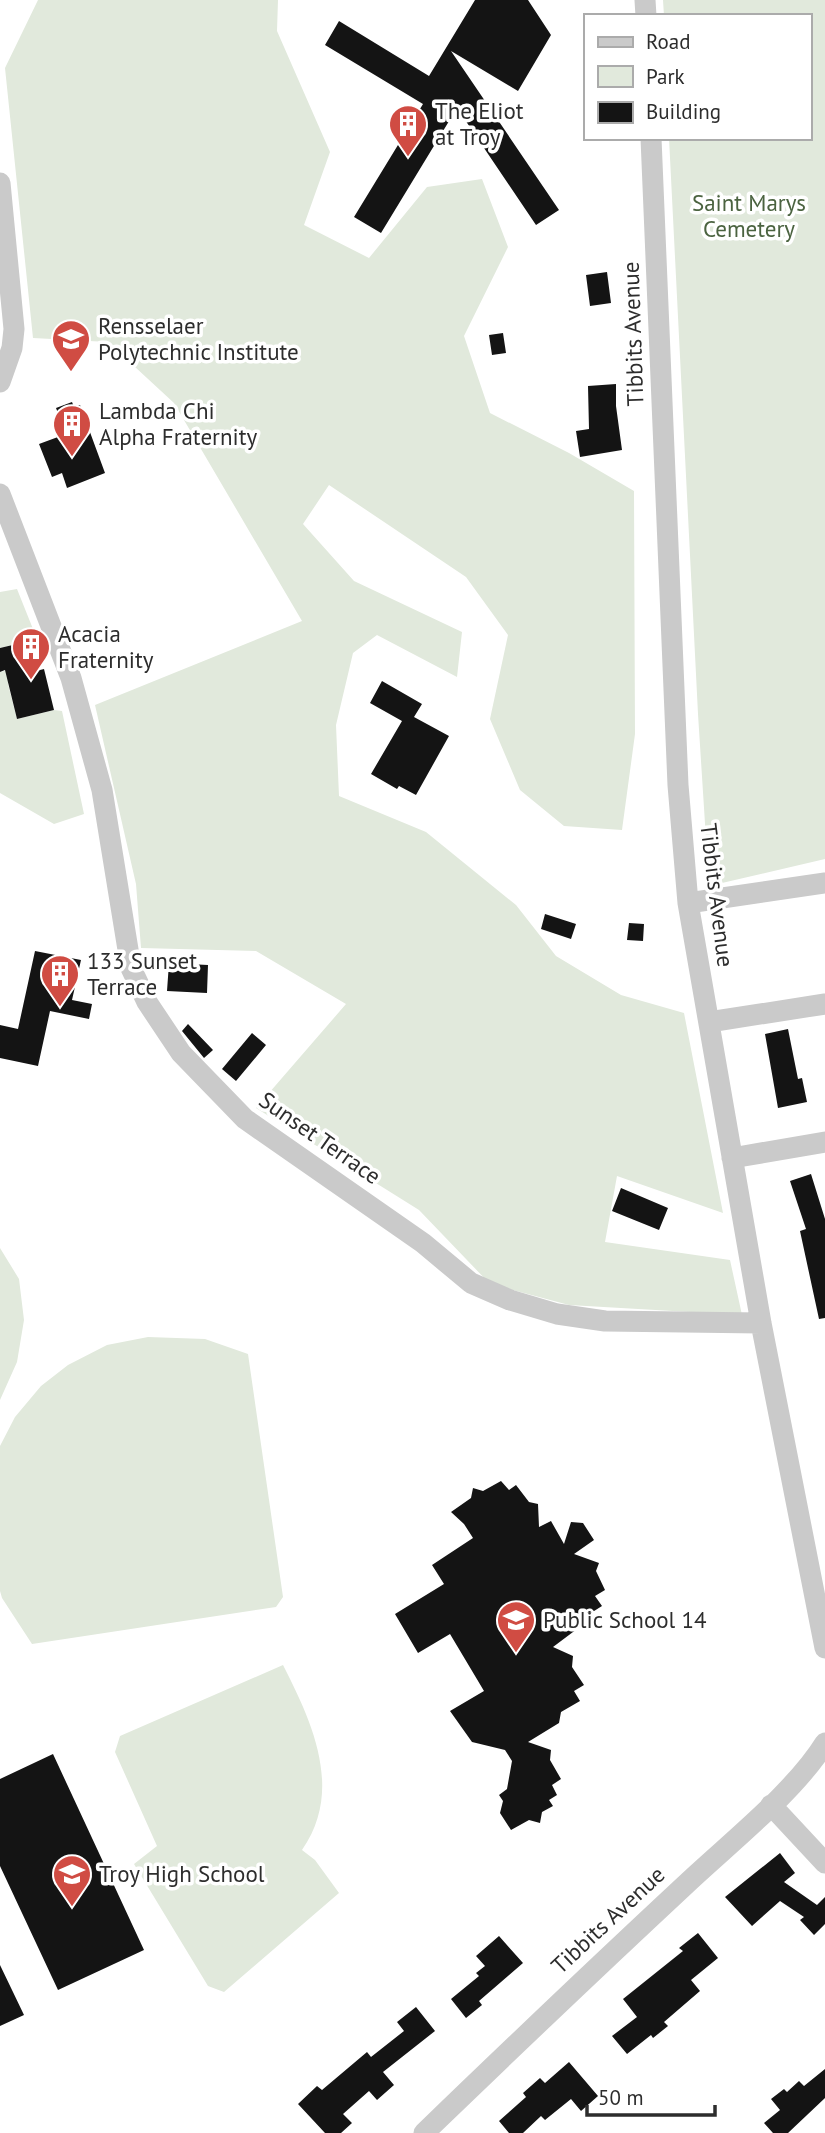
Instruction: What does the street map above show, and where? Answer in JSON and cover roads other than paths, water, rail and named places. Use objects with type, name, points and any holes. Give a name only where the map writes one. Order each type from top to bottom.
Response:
[{"type":"street","name":"Tibbits Avenue","points":[[651,140],[678,785],[688,903],[761,1323],[825,1648]]},
{"type":"street","points":[[0,183],[14,329],[12,348],[0,382]]},
{"type":"street","name":"Sunset Terrace","points":[[0,494],[71,678],[102,790],[131,968],[147,1002],[181,1053],[245,1119],[423,1243],[471,1283],[510,1300],[557,1314],[605,1321],[761,1323]]},
{"type":"street","points":[[688,903],[825,883]]},
{"type":"street","points":[[709,1021],[825,1004]]},
{"type":"street","points":[[732,1158],[825,1142]]},
{"type":"street","name":"Tibbits Avenue","points":[[424,2133],[594,1969],[771,1805],[814,1760],[825,1743]]},
{"type":"street","points":[[771,1805],[825,1863]]},
{"type":"place","name":"The Eliot at Troy","points":[[408,158]]},
{"type":"place","name":"Rensselaer Polytechnic Institute","points":[[71,373]]},
{"type":"place","name":"Lambda Chi Alpha Fraternity","points":[[72,458]]},
{"type":"place","name":"Acacia Fraternity","points":[[31,681]]},
{"type":"place","name":"133 Sunset Terrace","points":[[60,1008]]},
{"type":"place","name":"Public School 14","points":[[516,1654]]},
{"type":"place","name":"Troy High School","points":[[72,1908]]},
{"type":"park label","name":"Saint Marys Cemetery","points":[[749,216]]}]
